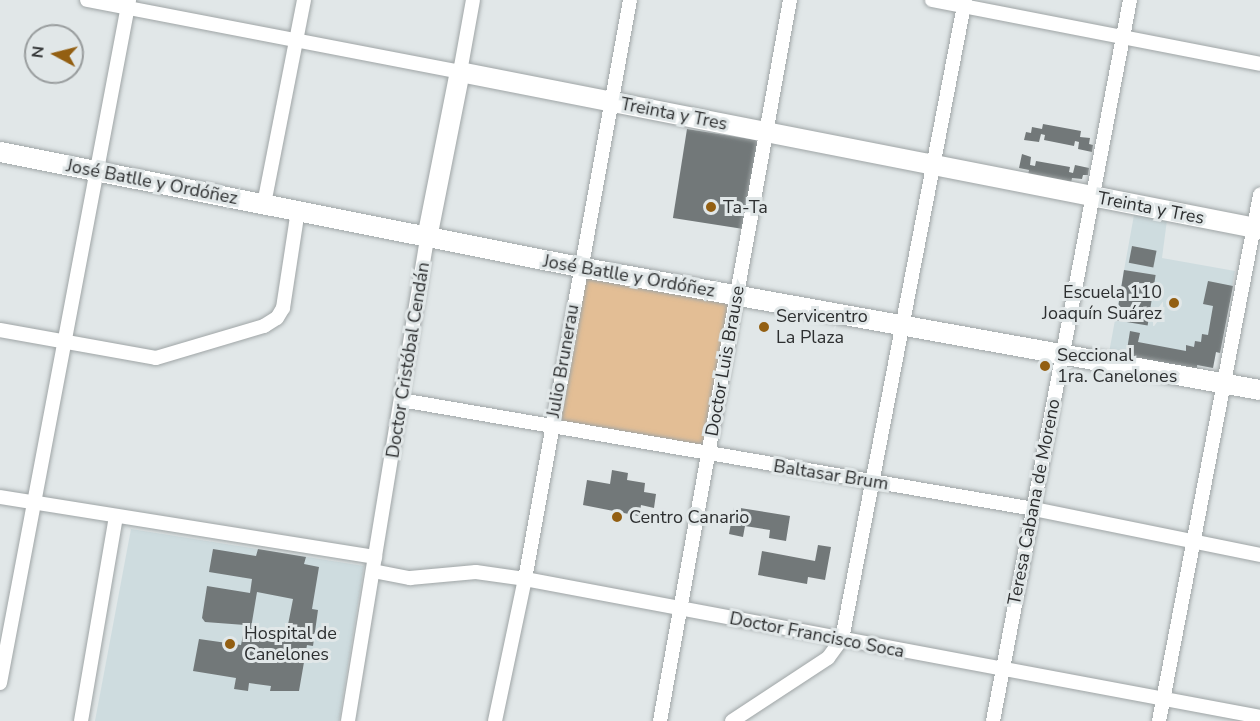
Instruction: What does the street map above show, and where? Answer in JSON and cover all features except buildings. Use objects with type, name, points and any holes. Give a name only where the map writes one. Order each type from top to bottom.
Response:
[{"type":"street","name":"Treinta y Tres","points":[[87,0],[128,4],[296,40],[1257,229]]},
{"type":"street","points":[[264,204],[304,0]]},
{"type":"street","name":"Doctor Cristóbal Cendán","points":[[348,721],[428,238],[473,0]]},
{"type":"street","name":"Julio Brunerau","points":[[495,721],[525,579],[579,267],[630,0]]},
{"type":"street","name":"Doctor Luis Brause","points":[[660,721],[678,609],[790,0]]},
{"type":"street","points":[[932,0],[964,3],[1123,38],[1260,64]]},
{"type":"street","name":"Teresa Cabana de Moreno","points":[[993,721],[1130,0]]},
{"type":"street","points":[[732,721],[828,658],[842,639],[964,3]]},
{"type":"street","points":[[0,680],[128,4]]},
{"type":"street","name":"José Batlle y Ordóñez","points":[[0,152],[579,267],[1260,390]]},
{"type":"street","points":[[1159,721],[1192,542],[1257,229],[1260,195]]},
{"type":"street","points":[[0,330],[156,358],[264,326],[277,318],[283,308],[298,210]]},
{"type":"street","name":"Baltasar Brum","points":[[401,400],[552,424],[708,455],[872,480],[1034,509],[1260,555]]},
{"type":"street","name":"Doctor Francisco Soca","points":[[0,497],[374,564],[410,578],[476,572],[525,579],[1260,717]]},
{"type":"street","points":[[81,721],[116,517]]},
{"type":"shaded area","name":"Escuela 110 Joaquín Suárez","points":[[1134,215],[1167,220],[1162,258],[1235,271],[1220,353],[1216,352],[1213,368],[1198,365],[1197,369],[1109,353]]},
{"type":"shaded area","points":[[583,274],[732,300],[706,448],[557,422]]},
{"type":"shaded area","name":"Hospital de Canelones","points":[[131,529],[364,566],[339,721],[95,721]]},
{"type":"place","name":"Ta-Ta","points":[[711,207]]},
{"type":"place","name":"Escuela 110 Joaquín Suárez","points":[[1174,303]]},
{"type":"place","name":"Servicentro La Plaza","points":[[764,327]]},
{"type":"place","name":"Seccional 1ra. Canelones","points":[[1045,366]]},
{"type":"place","name":"Centro Canario","points":[[617,517]]},
{"type":"place","name":"Hospital de Canelones","points":[[230,644]]}]
